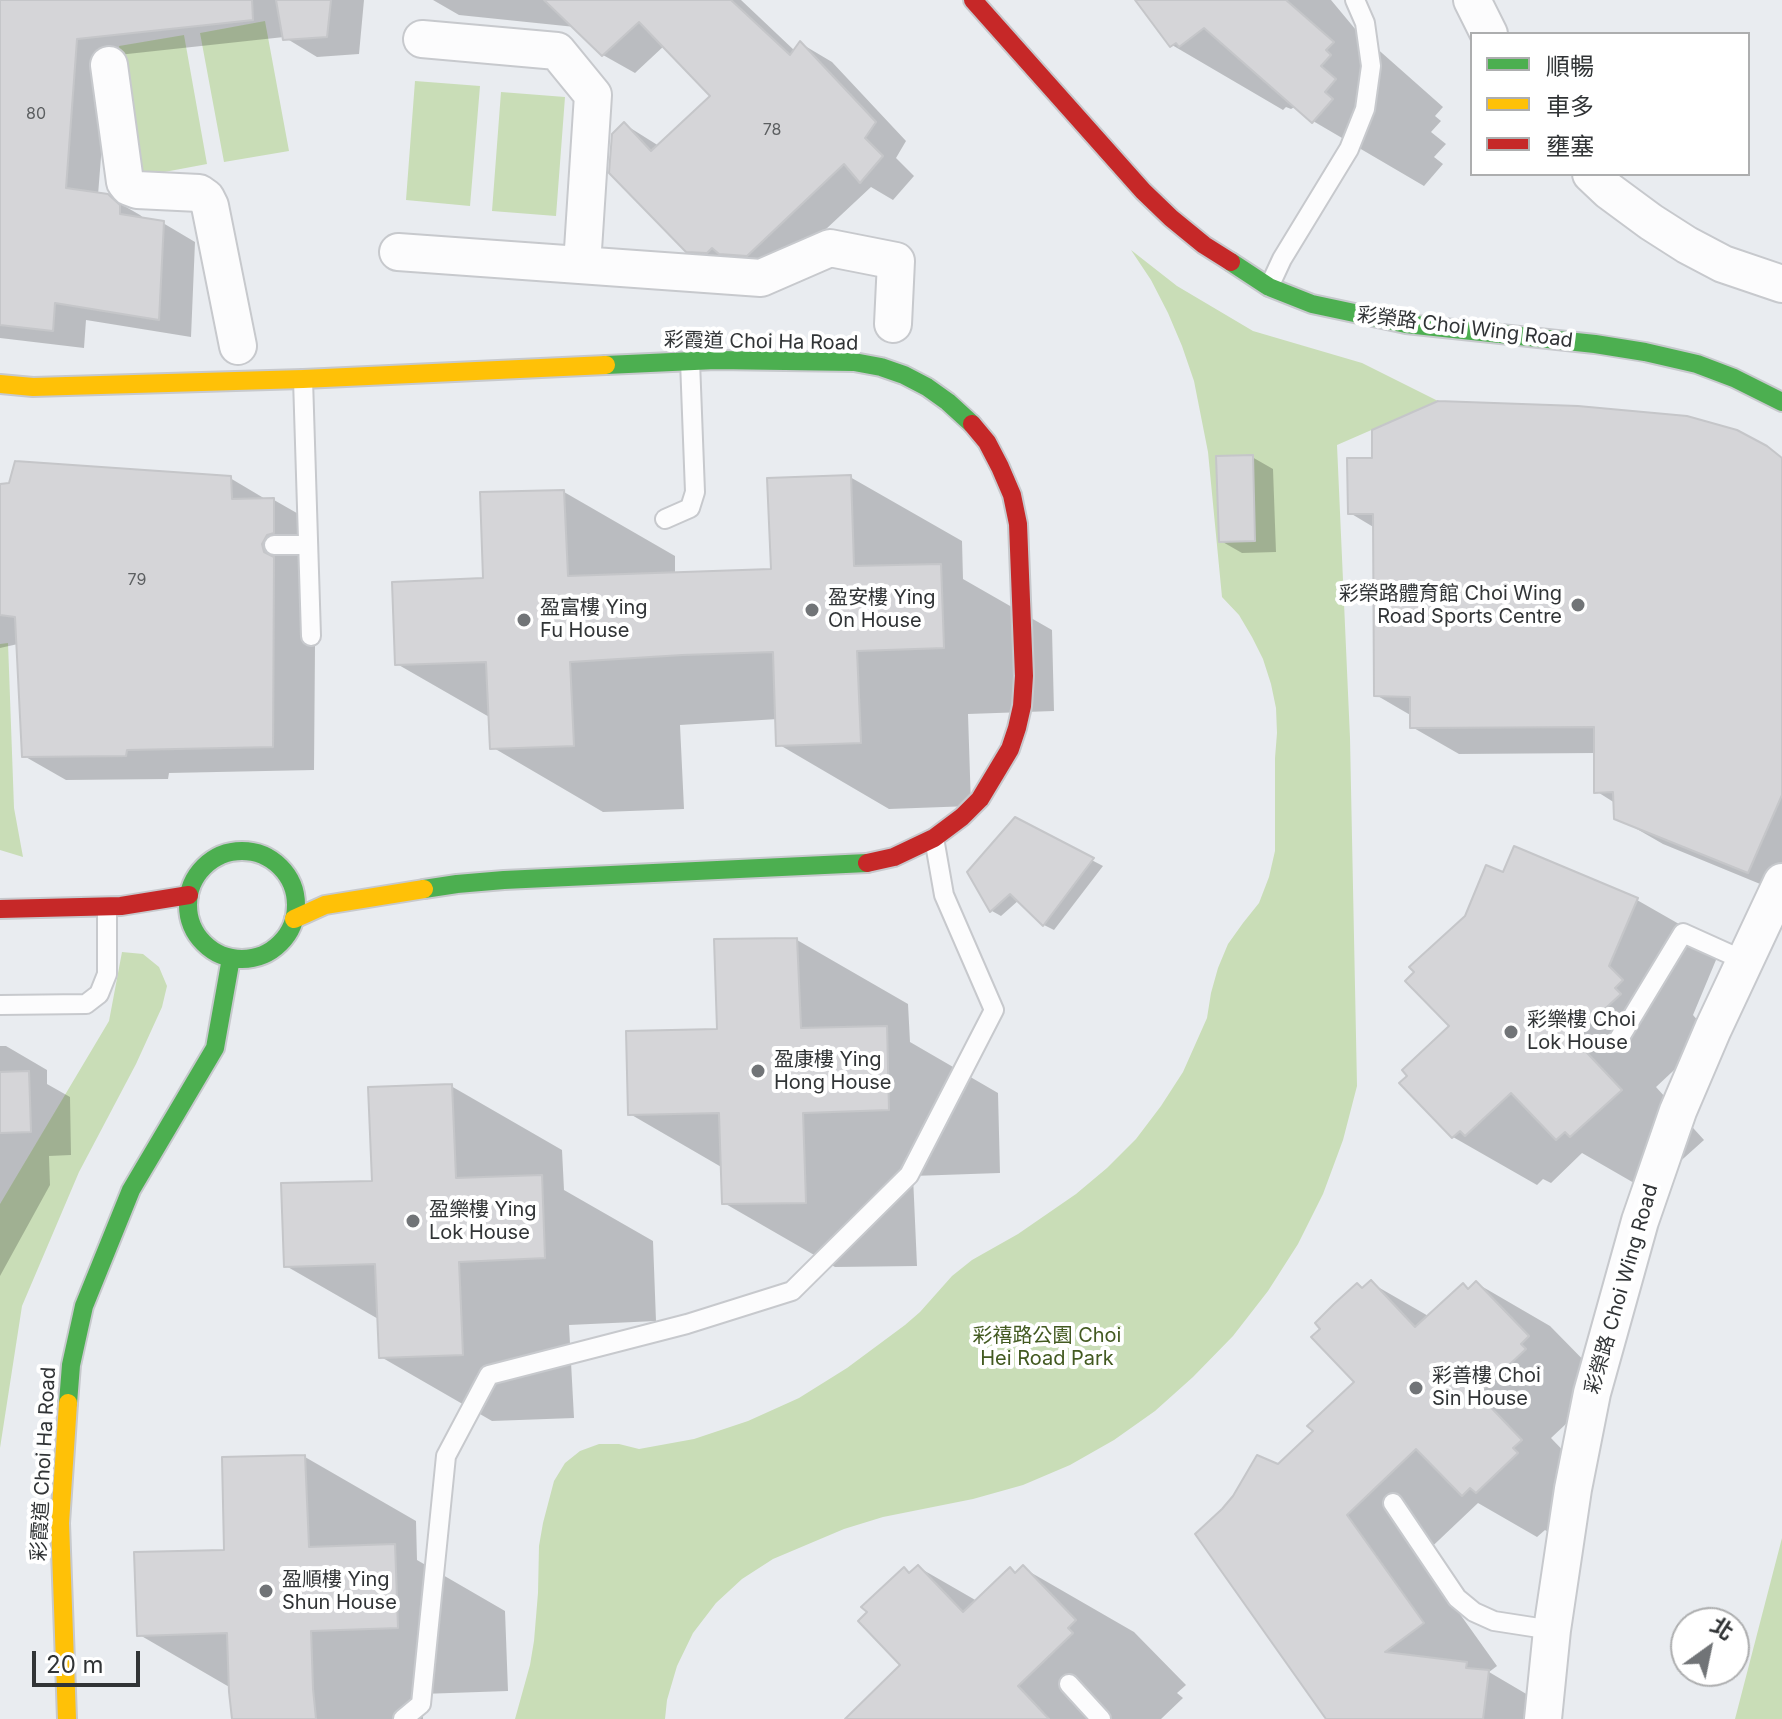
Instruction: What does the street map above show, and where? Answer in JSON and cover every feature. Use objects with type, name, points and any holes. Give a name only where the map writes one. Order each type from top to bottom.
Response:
[{"type":"street","name":"彩榮路 Choi Wing Road","points":[[973,0],[1143,191],[1204,245],[1269,287],[1312,304],[1406,324],[1645,352],[1734,378],[1782,402]]},
{"type":"street","points":[[1472,0],[1488,32]]},
{"type":"street","points":[[422,39],[557,51],[593,95],[582,265]]},
{"type":"street","points":[[109,65],[125,182],[137,190],[199,193],[206,198],[238,346]]},
{"type":"street","points":[[1593,176],[1630,206],[1687,245],[1723,264],[1782,284]]},
{"type":"street","points":[[398,252],[761,278],[830,248],[896,261],[893,324]]},
{"type":"street","name":"彩霞道 Choi Ha Road","points":[[0,384],[33,387],[303,379],[716,360],[854,362],[881,367],[927,387],[970,421],[987,442],[1012,495],[1018,524],[1024,676],[1022,706],[1010,749],[980,799],[934,838],[894,857],[871,863],[457,884],[325,905],[294,919]]},
{"type":"street","points":[[0,375],[33,387]]},
{"type":"street","points":[[248,852],[263,856],[287,875],[296,904],[294,919],[283,940],[265,954],[231,958],[206,946],[197,935],[188,909],[189,895],[198,874],[218,856],[248,852]]},
{"type":"street","name":"彩榮路 Choi Wing Road","points":[[1543,1719],[1567,1526],[1592,1393],[1640,1221],[1678,1111],[1782,882]]},
{"type":"street","points":[[0,909],[121,906],[189,895]]},
{"type":"street","name":"彩霞道 Choi Ha Road","points":[[67,1719],[60,1523],[71,1365],[84,1306],[131,1190],[215,1048],[231,958]]},
{"type":"lane","points":[[1269,287],[1282,259],[1349,149],[1365,109],[1371,66],[1365,23],[1355,0]]},
{"type":"lane","points":[[665,519],[690,508],[695,492],[690,361]]},
{"type":"lane","points":[[303,379],[311,636]]},
{"type":"lane","points":[[274,545],[308,545]]},
{"type":"lane","points":[[403,1719],[421,1704],[446,1456],[489,1375],[687,1324],[792,1291],[909,1175],[994,1010],[944,895],[934,838]]},
{"type":"lane","points":[[0,1005],[86,1004],[99,994],[107,974],[107,907]]},
{"type":"lane","points":[[1617,1042],[1683,933],[1745,961]]},
{"type":"lane","points":[[1393,1503],[1457,1598],[1474,1612],[1494,1621],[1552,1630]]},
{"type":"lane","points":[[1069,1684],[1101,1719]]},
{"type":"green space","points":[[265,21],[289,151],[224,162],[200,33]]},
{"type":"green space","points":[[184,35],[207,164],[143,176],[119,46]]},
{"type":"green space","points":[[415,81],[480,86],[470,206],[406,200]]},
{"type":"green space","points":[[501,92],[565,97],[556,216],[492,211]]},
{"type":"green space","name":"彩禧路公園 Choi Hei Road Park","points":[[1131,250],[1177,286],[1253,331],[1362,363],[1438,401],[1337,445],[1350,738],[1357,1086],[1343,1140],[1323,1194],[1298,1244],[1268,1291],[1233,1336],[1155,1411],[1114,1440],[1070,1465],[1023,1485],[973,1499],[883,1517],[844,1529],[773,1559],[742,1579],[716,1603],[693,1633],[677,1666],[665,1719],[515,1719],[534,1641],[543,1523],[554,1481],[565,1463],[580,1451],[599,1444],[619,1444],[639,1449],[694,1439],[748,1421],[799,1398],[847,1368],[905,1325],[952,1276],[972,1260],[1018,1234],[1076,1194],[1136,1139],[1183,1072],[1207,1018],[1218,968],[1228,944],[1259,903],[1275,851],[1276,708],[1263,659],[1239,615],[1222,597],[1208,452],[1194,381],[1168,313]]},
{"type":"green space","points":[[8,643],[14,808],[23,857],[0,850],[0,644]]},
{"type":"green space","points":[[122,952],[143,954],[159,967],[167,986],[162,1007],[79,1172],[22,1306],[0,1448],[0,1204],[109,1021]]},
{"type":"green space","points":[[1782,1538],[1782,1719],[1735,1719],[1743,1687],[1750,1687],[1750,1661]]},
{"type":"building","points":[[0,0],[252,0],[253,20],[77,39],[66,188],[108,194],[120,205],[120,214],[164,221],[159,320],[55,303],[53,331],[0,325]]},
{"type":"building","points":[[276,0],[331,0],[327,37],[283,40]]},
{"type":"building","points":[[544,0],[731,0],[790,55],[800,41],[876,122],[865,138],[883,156],[860,183],[844,164],[747,256],[719,254],[712,248],[707,253],[686,252],[609,173],[612,134],[624,122],[651,151],[710,96],[639,22],[602,56]]},
{"type":"building","points":[[1135,0],[1286,0],[1334,42],[1326,50],[1331,55],[1321,66],[1336,79],[1325,92],[1333,99],[1312,123],[1204,28],[1179,47],[1176,43],[1170,47]]},
{"type":"building","name":"彩榮路體育館 Choi Wing Road Sports Centre","points":[[1438,401],[1578,406],[1687,416],[1737,430],[1782,458],[1782,795],[1748,873],[1614,819],[1613,792],[1594,793],[1594,727],[1410,728],[1410,697],[1374,696],[1373,514],[1348,514],[1347,458],[1372,458],[1372,430]]},
{"type":"building","points":[[1253,455],[1255,541],[1219,542],[1216,456]]},
{"type":"building","points":[[15,461],[231,476],[232,499],[274,498],[274,533],[267,535],[262,544],[264,552],[274,557],[273,747],[127,750],[126,756],[22,757],[15,617],[0,615],[0,484],[9,483]]},
{"type":"building","points":[[851,475],[854,566],[941,564],[944,648],[857,651],[861,743],[776,746],[773,652],[570,662],[574,746],[490,749],[486,662],[395,665],[392,582],[483,578],[480,492],[564,490],[568,576],[771,569],[767,478]]},
{"type":"building","points":[[1015,817],[1094,858],[1043,926],[1010,894],[990,912],[967,872]]},
{"type":"building","points":[[1514,846],[1638,898],[1609,966],[1623,980],[1615,988],[1621,994],[1573,1038],[1622,1090],[1570,1137],[1565,1132],[1556,1140],[1511,1093],[1465,1136],[1460,1131],[1452,1138],[1399,1083],[1407,1076],[1402,1070],[1449,1026],[1405,981],[1414,972],[1409,967],[1465,916],[1486,865],[1503,872]]},
{"type":"building","name":"盈康樓 Ying Hong House","points":[[797,938],[801,1028],[887,1026],[889,1110],[803,1113],[806,1203],[722,1204],[719,1113],[628,1115],[626,1031],[717,1029],[714,939]]},
{"type":"building","points":[[29,1071],[31,1132],[0,1133],[0,1072]]},
{"type":"building","name":"盈樂樓 Ying Lok House","points":[[452,1084],[456,1178],[542,1175],[545,1258],[459,1262],[463,1355],[379,1358],[375,1264],[284,1267],[281,1183],[372,1181],[368,1087]]},
{"type":"building","points":[[1371,1280],[1415,1327],[1463,1283],[1468,1289],[1476,1281],[1529,1336],[1521,1344],[1526,1349],[1478,1394],[1522,1440],[1513,1448],[1518,1453],[1476,1493],[1470,1488],[1462,1496],[1416,1449],[1347,1515],[1424,1623],[1385,1652],[1467,1662],[1466,1668],[1489,1670],[1483,1719],[1326,1719],[1195,1534],[1233,1496],[1257,1455],[1278,1464],[1313,1431],[1307,1426],[1354,1382],[1311,1337],[1320,1329],[1315,1323],[1334,1304],[1357,1283],[1362,1288]]},
{"type":"building","name":"盈順樓 Ying Shun House","points":[[305,1455],[309,1547],[395,1544],[398,1628],[311,1631],[316,1719],[232,1719],[227,1633],[137,1636],[134,1552],[224,1550],[222,1457]]},
{"type":"building","points":[[918,1565],[963,1612],[1010,1567],[1015,1573],[1023,1565],[1076,1620],[1068,1628],[1073,1633],[1018,1686],[1049,1719],[845,1719],[900,1665],[858,1621],[867,1612],[861,1607],[904,1567],[909,1573]]},
{"type":"traffic: fast","points":[[1231,262],[1269,287],[1312,304],[1406,324],[1645,352],[1697,364],[1782,402]]},
{"type":"traffic: fast","points":[[606,365],[716,360],[854,362],[881,367],[927,387],[972,424]]},
{"type":"traffic: fast","points":[[242,851],[263,855],[280,867],[292,884],[296,905],[292,926],[280,943],[263,955],[242,959],[221,955],[204,943],[192,926],[188,905],[192,884],[204,867],[221,855],[242,851]]},
{"type":"traffic: fast","points":[[424,889],[504,880],[867,863]]},
{"type":"traffic: fast","points":[[68,1403],[71,1365],[84,1306],[131,1190],[215,1048],[231,958]]},
{"type":"traffic: slow","points":[[0,384],[33,387],[303,379],[606,365]]},
{"type":"traffic: slow","points":[[294,919],[325,905],[424,889]]},
{"type":"traffic: slow","points":[[67,1719],[60,1523],[68,1403]]},
{"type":"traffic: jam","points":[[973,0],[1143,191],[1204,245],[1231,262]]},
{"type":"traffic: jam","points":[[867,863],[894,857],[934,838],[962,817],[980,799],[1010,749],[1017,728],[1024,676],[1018,524],[1012,495],[1000,467],[987,442],[972,424]]},
{"type":"traffic: jam","points":[[0,909],[121,906],[189,895]]},
{"type":"place","name":"彩榮路體育館 Choi Wing Road Sports Centre","points":[[1578,605]]},
{"type":"place","name":"盈安樓 Ying On House","points":[[812,610]]},
{"type":"place","name":"盈富樓 Ying Fu House","points":[[524,620]]},
{"type":"place","name":"彩樂樓 Choi Lok House","points":[[1511,1032]]},
{"type":"place","name":"盈康樓 Ying Hong House","points":[[758,1071]]},
{"type":"place","name":"盈樂樓 Ying Lok House","points":[[413,1221]]},
{"type":"place","name":"彩善樓 Choi Sin House","points":[[1416,1388]]},
{"type":"place","name":"盈順樓 Ying Shun House","points":[[266,1591]]}]
